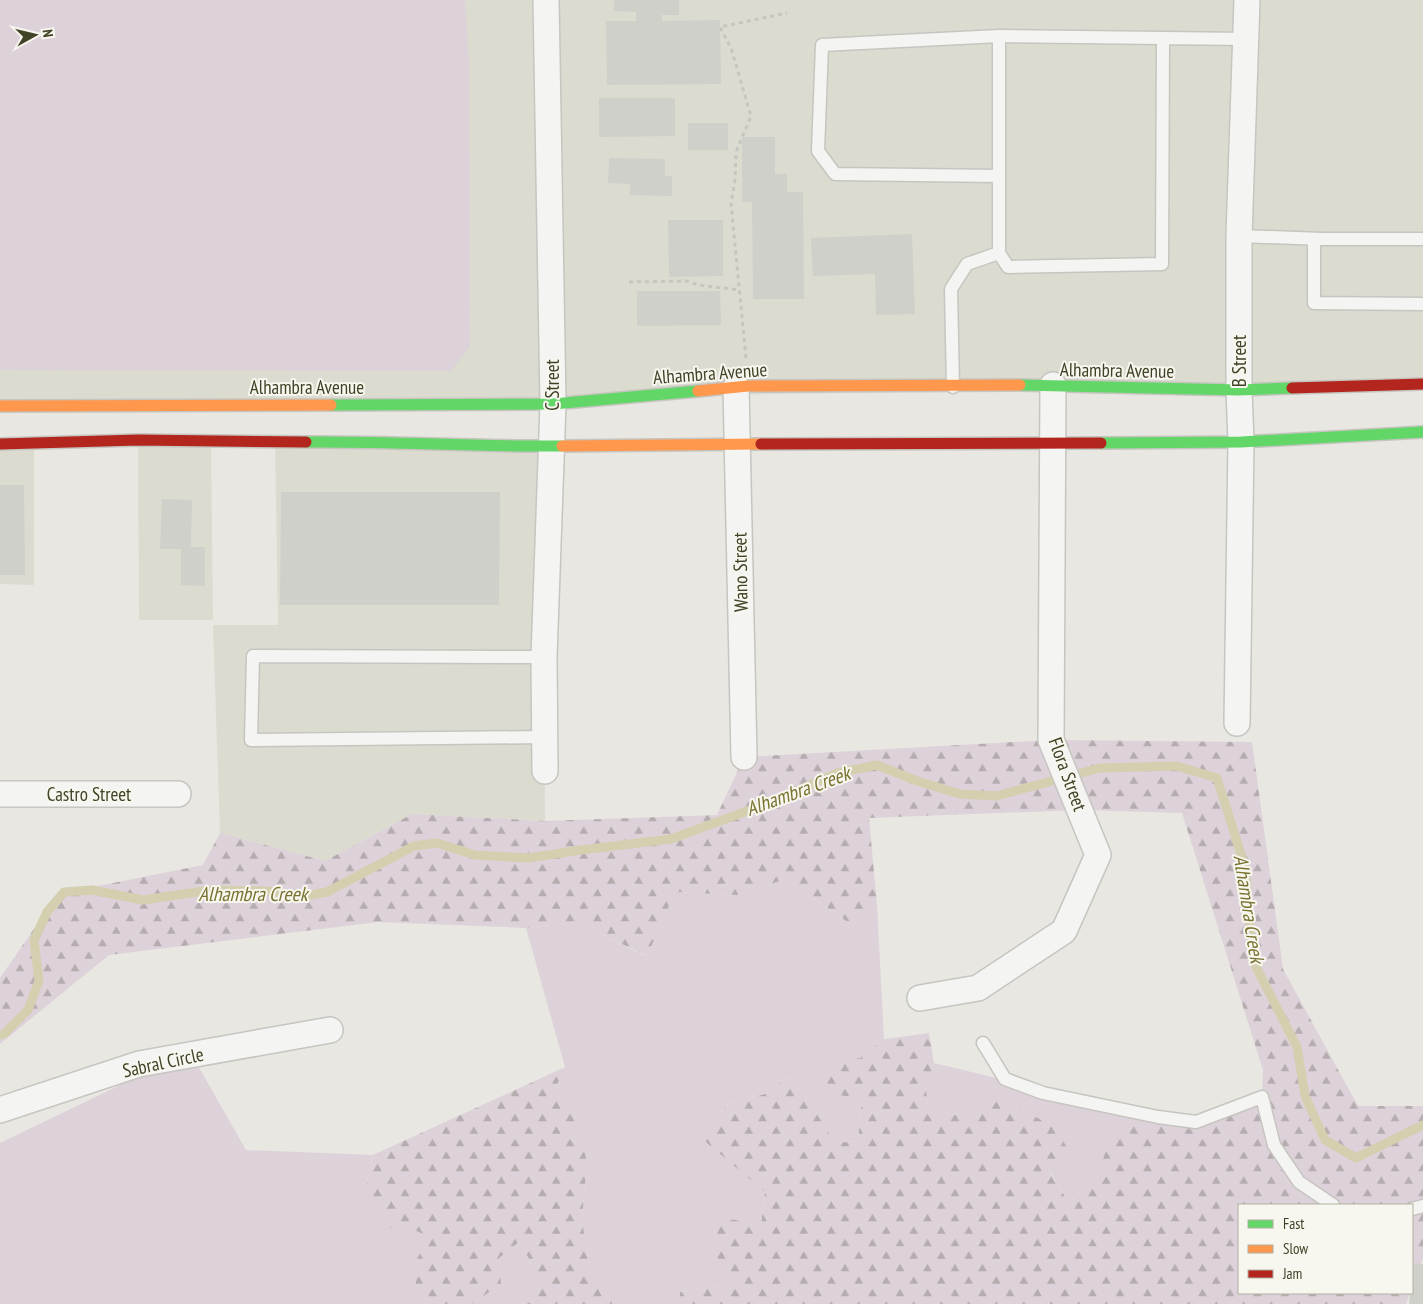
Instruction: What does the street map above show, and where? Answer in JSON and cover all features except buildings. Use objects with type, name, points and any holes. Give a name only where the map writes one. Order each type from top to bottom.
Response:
[{"type":"main road","name":"Alhambra Avenue","points":[[0,406],[553,404],[742,386],[953,387],[1053,385],[1239,390],[1423,384]]},
{"type":"main road","points":[[0,444],[210,440],[275,442],[376,441],[482,446],[1053,444],[1240,442],[1423,432]]},
{"type":"street","name":"C Street","points":[[545,771],[544,657],[553,404],[546,0]]},
{"type":"street","name":"B Street","points":[[1237,723],[1240,236],[1248,0]]},
{"type":"street","name":"Flora Street","points":[[920,998],[978,988],[1064,932],[1098,854],[1051,740],[1053,385]]},
{"type":"street","name":"Wano Street","points":[[742,386],[738,444],[744,757]]},
{"type":"street","name":"Castro Street","points":[[0,794],[178,794]]},
{"type":"street","name":"Sabral Circle","points":[[0,1110],[139,1064],[330,1030]]},
{"type":"lane","points":[[1000,36],[999,253],[1008,267],[1162,264],[1163,38]]},
{"type":"lane","points":[[999,176],[835,174],[818,151],[822,45],[1000,36],[1246,39]]},
{"type":"lane","points":[[1240,236],[1314,239],[1423,239]]},
{"type":"lane","points":[[1314,239],[1314,304],[1423,304]]},
{"type":"lane","points":[[953,387],[951,289],[967,264],[999,253]]},
{"type":"lane","points":[[544,657],[252,656],[251,740],[545,736]]},
{"type":"lane","points":[[983,1043],[1004,1079],[1043,1092],[1158,1117],[1196,1122],[1262,1097],[1274,1145],[1299,1182],[1332,1204]]},
{"type":"path","points":[[742,386],[740,290],[731,204],[735,180],[736,152],[751,116],[731,48],[720,27],[787,13]]},
{"type":"path","points":[[629,282],[687,281],[698,285],[740,290]]},
{"type":"shaded area","points":[[0,0],[1423,0],[1423,384],[0,406]]},
{"type":"shaded area","points":[[138,440],[211,440],[213,620],[139,620]]},
{"type":"shaded area","points":[[275,442],[551,446],[544,657],[545,821],[412,814],[325,861],[220,833],[213,625],[278,625]]},
{"type":"shaded area","points":[[34,443],[34,585],[0,584],[0,444]]},
{"type":"green space","points":[[0,0],[465,0],[469,61],[470,347],[451,371],[0,370]]},
{"type":"green space","points":[[1051,740],[1252,742],[1283,969],[1358,1106],[1423,1106],[1423,1258],[1413,1286],[1413,1204],[1238,1204],[1238,1294],[1410,1294],[1406,1304],[680,1304],[680,1292],[731,1285],[714,1251],[715,1216],[761,1225],[765,1192],[700,1137],[728,1104],[765,1094],[789,1076],[810,1103],[835,1143],[858,1141],[862,1099],[828,1093],[820,1063],[860,1058],[884,1039],[929,1033],[934,1063],[926,1089],[928,1108],[950,1114],[978,1117],[1001,1098],[1056,1128],[1071,1155],[1049,1171],[1069,1203],[1098,1175],[1107,1147],[1126,1125],[1158,1117],[1196,1122],[1262,1097],[1263,1070],[1182,813],[1080,810],[869,818],[877,905],[852,925],[786,879],[737,895],[675,892],[647,956],[576,922],[526,928],[378,922],[109,955],[0,1044],[0,978],[58,894],[203,865],[220,833],[325,861],[412,814],[545,821],[717,815],[744,757]]},
{"type":"green space","points":[[786,879],[852,925],[877,905],[884,1039],[860,1058],[821,1063],[862,1098],[858,1141],[835,1143],[810,1103],[789,1076],[765,1094],[728,1104],[700,1137],[765,1191],[761,1225],[715,1216],[714,1251],[731,1285],[680,1292],[680,1304],[612,1304],[614,1291],[590,1273],[582,1219],[587,1161],[573,1110],[556,1087],[565,1067],[526,928],[576,922],[646,956],[675,892],[737,895]]},
{"type":"green space","points":[[934,1063],[1158,1117],[1108,1147],[1098,1175],[1069,1203],[1049,1170],[978,1117],[950,1114],[928,1108],[926,1089]]},
{"type":"green space","points":[[197,1064],[246,1150],[373,1155],[367,1183],[405,1226],[431,1237],[416,1288],[430,1304],[0,1304],[0,1143],[143,1074]]},
{"type":"green space","points":[[565,1067],[556,1087],[573,1110],[587,1161],[582,1219],[590,1273],[615,1291],[612,1304],[522,1304],[535,1301],[535,1269],[519,1242],[499,1258],[501,1284],[472,1304],[430,1304],[416,1288],[415,1262],[430,1237],[405,1226],[386,1228],[367,1183],[373,1155]]},
{"type":"green space","points":[[519,1242],[535,1269],[535,1301],[522,1304],[472,1304],[500,1284],[499,1258]]},
{"type":"waterway","name":"Alhambra Creek","points":[[0,1035],[4,1034],[28,1010],[39,981],[34,940],[47,912],[64,892],[92,890],[143,900],[211,890],[267,891],[305,896],[327,892],[414,846],[437,843],[475,855],[528,858],[671,839],[769,803],[837,773],[877,765],[917,781],[960,794],[996,796],[1100,768],[1177,766],[1217,778],[1245,867],[1253,961],[1297,1047],[1305,1096],[1325,1140],[1356,1158],[1423,1125]]},
{"type":"traffic: fast","points":[[1020,385],[1239,390],[1292,388]]},
{"type":"traffic: fast","points":[[331,405],[553,404],[698,391]]},
{"type":"traffic: fast","points":[[1101,443],[1241,442],[1423,432]]},
{"type":"traffic: fast","points":[[306,442],[562,446]]},
{"type":"traffic: slow","points":[[698,391],[748,386],[1020,385]]},
{"type":"traffic: slow","points":[[0,406],[331,405]]},
{"type":"traffic: slow","points":[[562,446],[761,444]]},
{"type":"traffic: jam","points":[[1292,388],[1423,384]]},
{"type":"traffic: jam","points":[[0,444],[138,440],[306,442]]},
{"type":"traffic: jam","points":[[761,444],[1101,443]]}]
